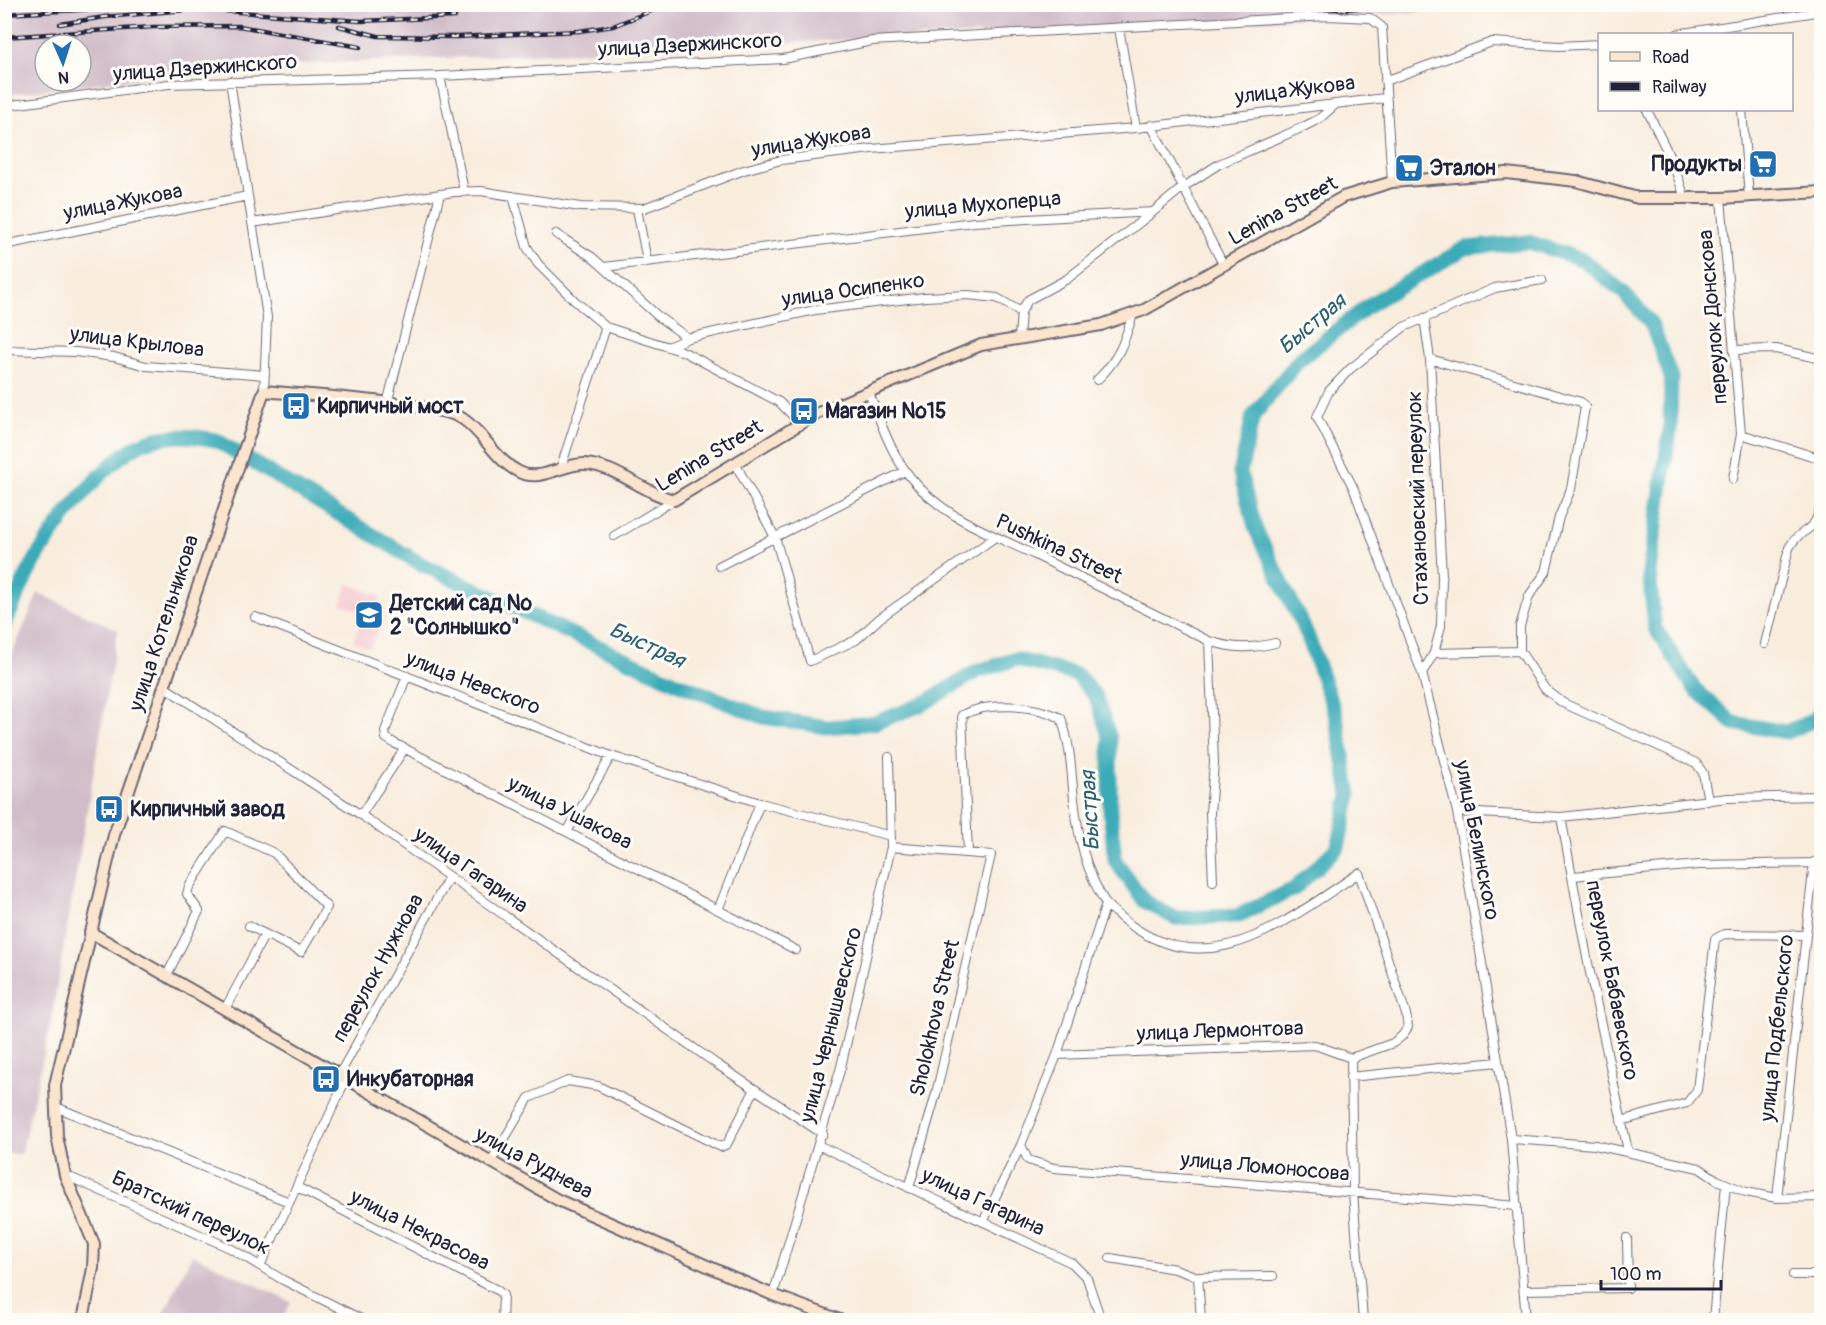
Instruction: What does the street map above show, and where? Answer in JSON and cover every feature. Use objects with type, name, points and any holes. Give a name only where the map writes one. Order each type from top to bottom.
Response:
[{"type":"street","points":[[1692,33],[1735,30],[1821,11]]},
{"type":"street","name":"улица Дзержинского","points":[[4,106],[169,84],[440,76],[783,59],[872,40],[1328,16],[1370,18],[1382,27],[1385,81]]},
{"type":"street","points":[[1119,28],[1136,128]]},
{"type":"street","name":"улица Жукова","points":[[1385,81],[1492,42],[1559,46],[1598,44]]},
{"type":"street","points":[[440,76],[465,191]]},
{"type":"street","name":"улица Котельникова","points":[[83,1320],[93,1268],[94,1244],[65,1175],[57,1136],[55,1085],[114,835],[227,495],[260,412],[264,391],[267,317],[230,81]]},
{"type":"street","points":[[1385,81],[1392,182]]},
{"type":"street","name":"улица Жукова","points":[[252,223],[440,194],[481,190],[580,207],[637,209],[671,199],[744,170],[781,160],[890,147],[1136,128],[1385,98]]},
{"type":"street","points":[[1019,338],[1021,312],[1028,300],[1067,279],[1182,188],[1219,164],[1319,118],[1337,104]]},
{"type":"street","points":[[1647,111],[1673,163],[1685,198]]},
{"type":"street","points":[[1742,111],[1749,196]]},
{"type":"street","points":[[1151,125],[1224,266]]},
{"type":"street","name":"Lenina Street","points":[[615,536],[818,413],[981,345],[1101,325],[1132,314],[1224,266],[1343,197],[1392,182],[1506,173],[1576,181],[1638,198],[1721,198],[1821,192]]},
{"type":"street","points":[[387,404],[440,194]]},
{"type":"street","name":"улица Жукова","points":[[4,245],[248,196]]},
{"type":"street","points":[[513,196],[527,247],[538,264],[574,301],[606,327],[684,352],[779,402],[800,423]]},
{"type":"street","name":"переулок Донскова","points":[[1721,198],[1741,434],[1733,479]]},
{"type":"street","points":[[637,209],[647,261]]},
{"type":"street","name":"улица Мухоперца","points":[[604,267],[974,222],[1153,212]]},
{"type":"street","points":[[556,234],[604,267],[660,318],[688,338]]},
{"type":"street","points":[[1424,318],[1495,288],[1542,280]]},
{"type":"street","name":"улица Осипенко","points":[[668,347],[688,338],[815,310],[924,297],[968,295],[997,298],[1021,312]]},
{"type":"street","points":[[1097,380],[1112,366],[1122,349],[1132,314]]},
{"type":"street","name":"Стахановский переулок","points":[[1422,673],[1434,653],[1441,626],[1442,576],[1430,359],[1424,318]]},
{"type":"street","name":"улица Белинского","points":[[1424,318],[1404,327],[1350,369],[1329,391],[1317,417],[1353,487],[1422,673],[1457,812],[1511,1140],[1526,1320]]},
{"type":"street","points":[[561,467],[606,327]]},
{"type":"street","points":[[1734,350],[1776,349],[1821,358]]},
{"type":"street","name":"улица Крылова","points":[[4,350],[76,352],[114,357],[146,366],[265,375]]},
{"type":"street","points":[[1430,359],[1581,402],[1585,407],[1571,489],[1559,517],[1546,572],[1529,596],[1520,626],[1520,651],[1545,689],[1563,704],[1695,763],[1703,773],[1708,801]]},
{"type":"street","points":[[264,391],[424,408],[462,418],[498,458],[521,474],[542,476],[561,467],[586,464],[620,474],[653,494],[674,500]]},
{"type":"street","name":"Pushkina Street","points":[[869,393],[896,460],[938,504],[994,538],[1026,550],[1209,641],[1230,648],[1248,649],[1275,643]]},
{"type":"street","points":[[1741,434],[1821,459]]},
{"type":"street","points":[[735,463],[775,537],[810,661],[856,640],[880,618],[994,538]]},
{"type":"street","points":[[719,566],[905,471]]},
{"type":"street","points":[[1765,644],[1789,548],[1796,536],[1809,531],[1818,520],[1821,500]]},
{"type":"street","name":"улица Невского","points":[[255,617],[611,756],[760,803],[891,836]]},
{"type":"street","points":[[1209,641],[1214,763],[1210,813],[1213,881]]},
{"type":"street","points":[[1434,653],[1520,651]]},
{"type":"street","name":"улица Ушакова","points":[[407,676],[385,731],[386,738],[796,950]]},
{"type":"street","name":"улица Гагарина","points":[[163,686],[362,815],[823,1134]]},
{"type":"street","points":[[891,847],[968,853],[962,715],[973,709],[1033,709],[1061,718],[1072,763],[1074,800],[1084,860],[1106,904],[1127,925],[1182,948],[1233,945],[1254,938],[1292,918],[1359,873],[1406,1014],[1408,1027],[1393,1043],[1351,1058],[1353,1193],[1363,1320]]},
{"type":"street","points":[[362,815],[405,748]]},
{"type":"street","points":[[567,832],[611,756]]},
{"type":"street","name":"улица Чернышевского","points":[[773,1295],[820,1146],[841,1067],[891,847],[889,757]]},
{"type":"street","points":[[1457,812],[1561,816],[1708,801],[1821,796]]},
{"type":"street","points":[[718,910],[760,803]]},
{"type":"street","name":"переулок Бабаевского","points":[[1561,816],[1628,1151]]},
{"type":"street","points":[[167,975],[199,911],[187,894],[189,886],[225,831],[274,853],[327,907],[301,952],[249,926]]},
{"type":"street","name":"Sholokhova Street","points":[[909,1188],[936,1094],[992,855],[968,853]]},
{"type":"street","points":[[1573,876],[1699,865],[1818,863]]},
{"type":"street","name":"улица Подбельского","points":[[1777,1198],[1806,935],[1818,863]]},
{"type":"street","name":"переулок Нужнова","points":[[261,1264],[297,1187],[342,1079],[449,877]]},
{"type":"street","points":[[983,1222],[1021,1145],[1057,1055],[1106,904]]},
{"type":"street","name":"улица Руднева","points":[[90,932],[342,1079],[558,1200],[773,1295],[840,1320]]},
{"type":"street","points":[[225,1010],[265,934]]},
{"type":"street","points":[[1621,1120],[1687,1103],[1697,1090],[1715,939],[1724,934],[1806,935]]},
{"type":"street","name":"улица Лермонтова","points":[[1057,1055],[1315,1045],[1351,1058]]},
{"type":"street","points":[[1350,1077],[1498,1062]]},
{"type":"street","points":[[490,1163],[529,1098],[568,1081],[598,1086],[721,1147],[727,1144],[755,1089]]},
{"type":"street","points":[[56,1107],[289,1202]]},
{"type":"street","points":[[1511,1140],[1595,1145],[1628,1151],[1699,1168],[1726,1184],[1746,1192],[1777,1198],[1821,1197]]},
{"type":"street","name":"улица Ломоносова","points":[[1021,1145],[1028,1160],[1054,1168],[1517,1206]]},
{"type":"street","name":"улица Гагарина","points":[[820,1146],[1072,1263],[1087,1278],[1101,1320]]},
{"type":"street","name":"Братский переулок","points":[[65,1175],[230,1248],[261,1264],[284,1280],[363,1320]]},
{"type":"street","points":[[1713,1320],[1726,1184]]},
{"type":"street","name":"улица Некрасова","points":[[297,1187],[497,1290],[503,1295],[502,1320]]},
{"type":"street","points":[[1524,1290],[1628,1288],[1626,1238]]},
{"type":"street","points":[[1110,1258],[1175,1269],[1198,1277],[1273,1276]]},
{"type":"street","points":[[1793,1275],[1821,1275]]},
{"type":"street","points":[[1198,1277],[1201,1320]]},
{"type":"shaded area","points":[[4,5],[1554,5],[1163,26],[218,68],[93,84],[93,33],[33,33],[33,91],[5,95]]},
{"type":"shaded area","name":"Детский сад № 2 \"Солнышко\"","points":[[348,584],[380,596],[378,609],[375,608],[373,612],[381,615],[377,626],[381,627],[369,648],[353,641],[362,618],[358,616],[359,611],[341,604]]},
{"type":"shaded area","points":[[38,593],[118,630],[50,1027],[21,1154],[4,1153],[4,673]]},
{"type":"shaded area","points":[[192,1254],[291,1302],[283,1320],[161,1320]]},
{"type":"waterway","name":"Быстрая","points":[[4,625],[29,571],[51,536],[82,495],[118,460],[135,447],[160,438],[184,436],[216,440],[421,564],[679,684],[763,717],[827,727],[874,723],[921,705],[976,672],[1016,659],[1077,675],[1096,697],[1110,738],[1110,811],[1115,860],[1144,901],[1175,918],[1237,916],[1294,889],[1338,847],[1350,795],[1336,716],[1307,634],[1256,530],[1240,473],[1253,416],[1299,360],[1372,303],[1465,248],[1529,242],[1583,260],[1623,292],[1651,323],[1671,377],[1670,430],[1649,572],[1655,628],[1694,688],[1733,723],[1786,732],[1812,721],[1822,711]]},
{"type":"railway","points":[[339,26],[378,36],[457,37],[579,31],[613,26],[669,4]]},
{"type":"railway","points":[[1214,4],[1283,4]]},
{"type":"railway","points":[[1283,5],[1341,9],[1421,5]]},
{"type":"railway","points":[[4,14],[115,8]]},
{"type":"railway","points":[[60,24],[105,17],[197,9],[360,21],[455,17]]},
{"type":"railway","points":[[4,37],[153,27],[239,26],[360,47]]},
{"type":"place","name":"Продукты","points":[[1763,164]]},
{"type":"place","name":"Эталон","points":[[1409,168]]},
{"type":"place","name":"Кирпичный мост","points":[[296,406]]},
{"type":"place","name":"Магазин №15","points":[[804,411]]},
{"type":"place","name":"Детский сад № 2 \"Солнышко\"","points":[[369,615]]},
{"type":"place","name":"Кирпичный завод","points":[[109,809]]},
{"type":"place","name":"Инкубаторная","points":[[326,1079]]}]
